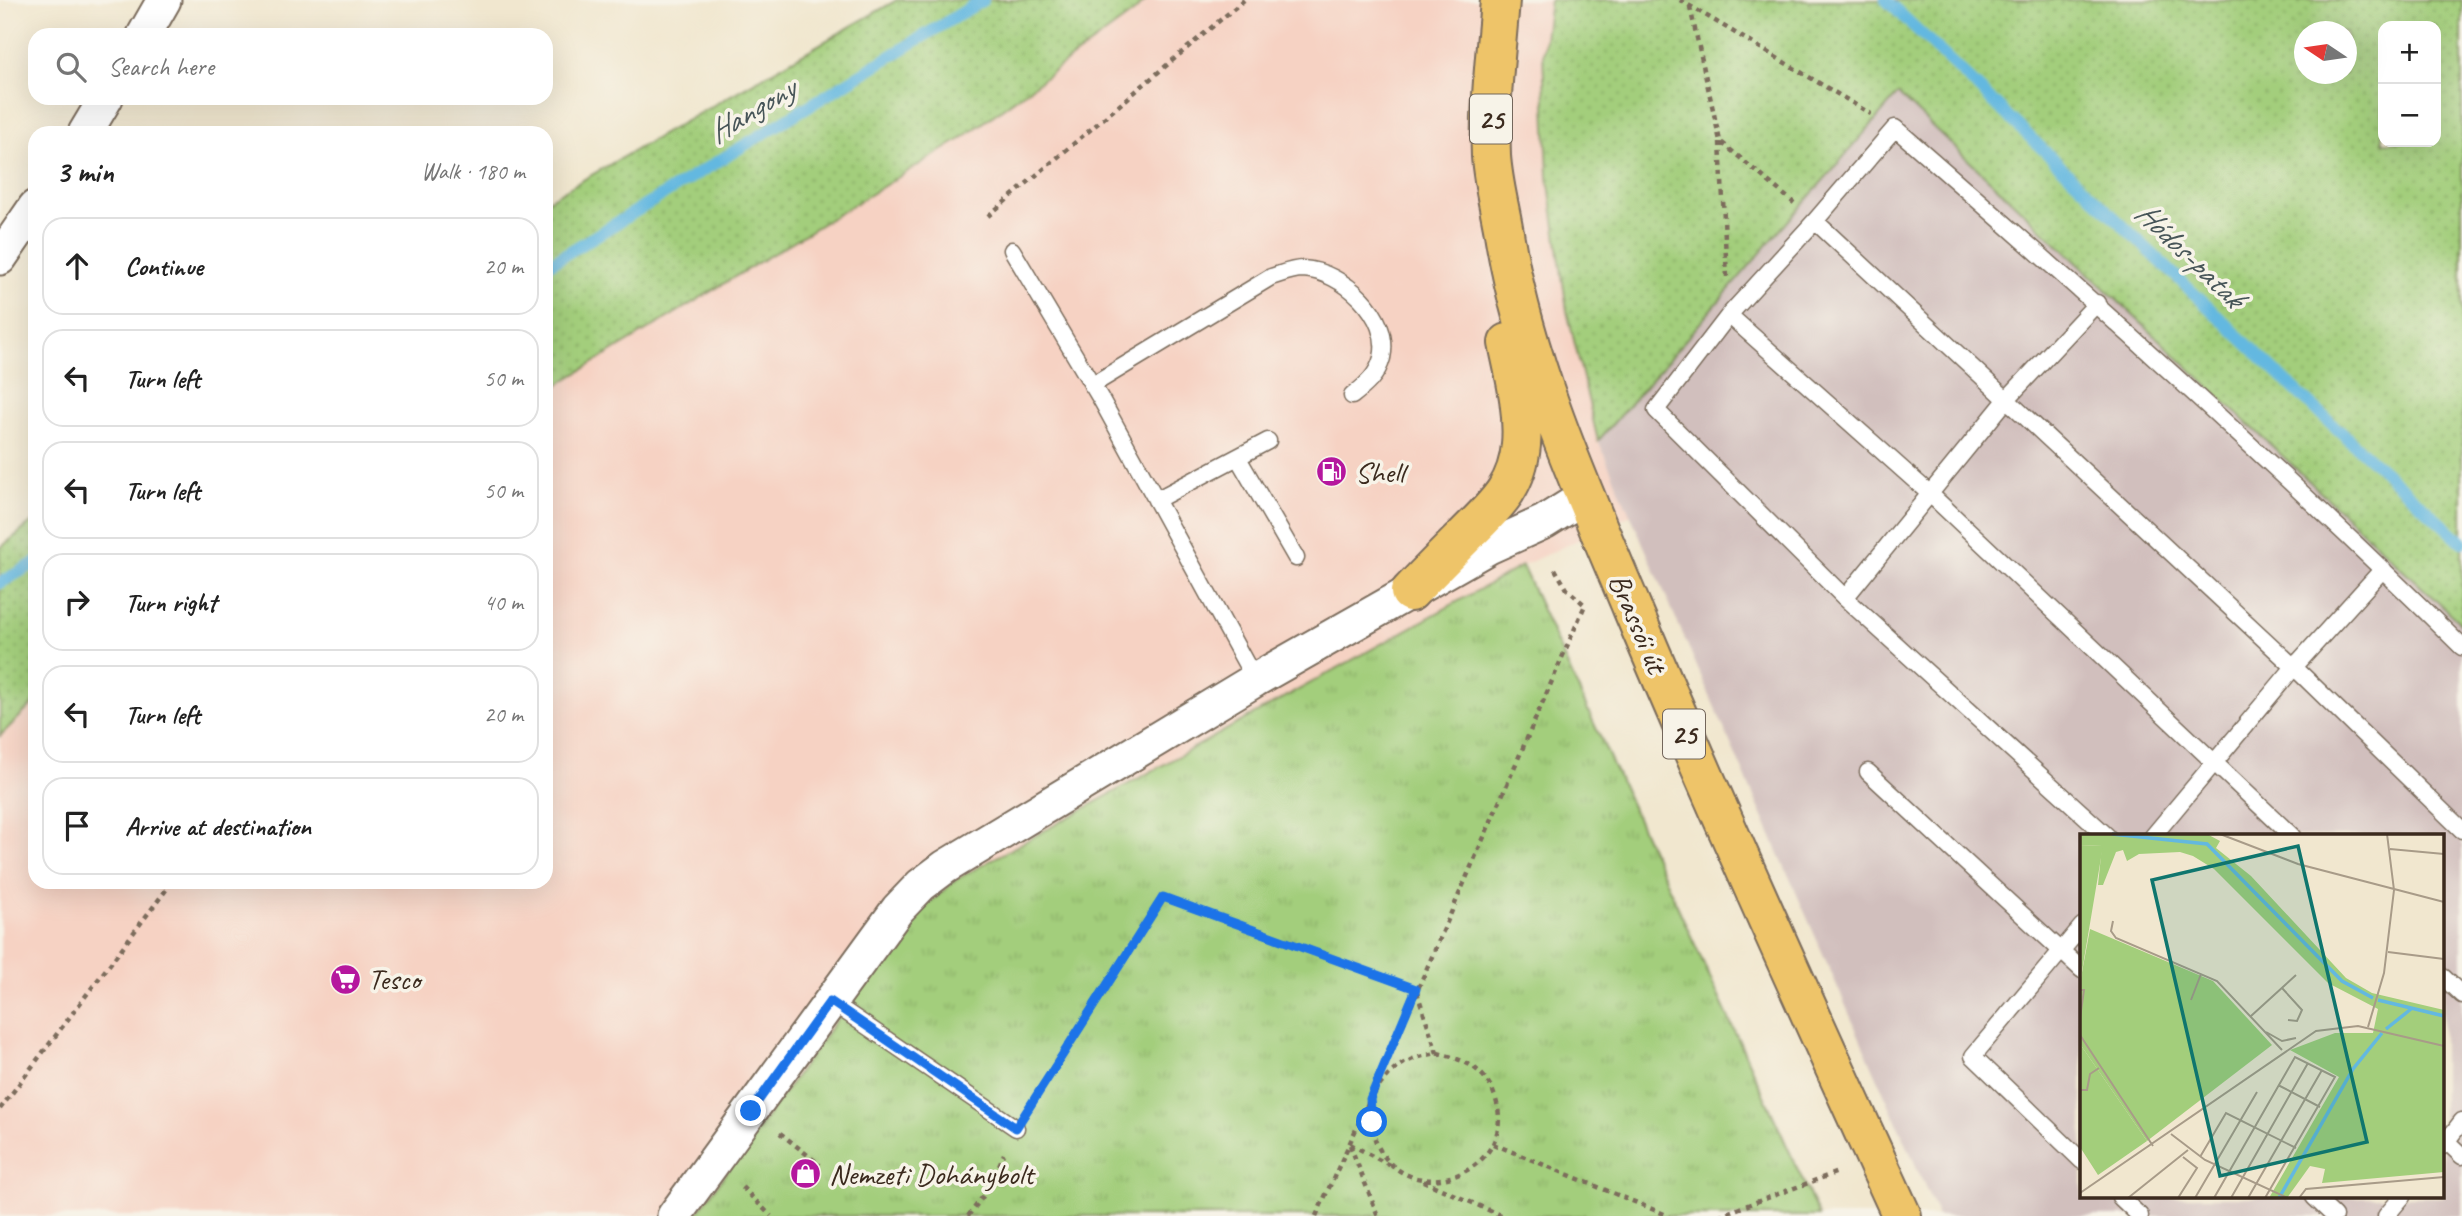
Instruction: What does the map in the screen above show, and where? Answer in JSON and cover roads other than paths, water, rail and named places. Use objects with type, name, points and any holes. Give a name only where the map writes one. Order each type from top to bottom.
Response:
[{"type":"main road","name":"Brassói út","points":[[1500,0],[1494,65],[1491,157],[1496,197],[1509,265],[1553,416],[1584,497],[1706,784],[1902,1216]]},
{"type":"main road","points":[[1410,592],[1504,496],[1518,463],[1521,416],[1499,296],[1505,237]]},
{"type":"street","points":[[148,28],[164,0]]},
{"type":"street","points":[[89,126],[102,105]]},
{"type":"street","points":[[0,258],[28,217]]},
{"type":"street","points":[[674,1216],[898,909],[920,885],[1255,680],[1489,547],[1544,522],[1584,497]]},
{"type":"lane","points":[[2105,834],[1846,598],[1656,410],[1729,315],[1895,128],[2097,303],[2384,569],[2462,648]]},
{"type":"lane","points":[[1815,221],[2294,667],[2462,830]]},
{"type":"lane","points":[[1012,250],[1092,384],[1255,680]]},
{"type":"lane","points":[[1092,384],[1271,277],[1300,269],[1331,275],[1349,287],[1362,300],[1380,330],[1383,348],[1376,372],[1370,381],[1352,396]]},
{"type":"lane","points":[[1846,598],[2007,399],[2097,303]]},
{"type":"lane","points":[[1729,315],[1929,493],[2290,834]]},
{"type":"lane","points":[[1156,500],[1268,441]]},
{"type":"lane","points":[[1238,458],[1296,558]]},
{"type":"lane","points":[[2155,834],[2294,667],[2384,569]]},
{"type":"lane","points":[[1868,772],[2080,968]]},
{"type":"lane","points":[[2080,929],[1973,1056],[2080,1159]]},
{"type":"lane","points":[[2444,978],[2462,995]]},
{"type":"lane","points":[[830,1001],[1016,1128]]},
{"type":"lane","points":[[2462,1121],[2444,1142],[2462,1156]]},
{"type":"lane","points":[[2121,1198],[2140,1216]]},
{"type":"lane","points":[[2315,1198],[2334,1216]]},
{"type":"lane","points":[[2386,1216],[2401,1198]]},
{"type":"waterway","name":"Hangony","points":[[553,262],[983,0]]},
{"type":"waterway","name":"Hódos-patak","points":[[1886,0],[2311,405],[2462,542]]},
{"type":"waterway","name":"Hangony","points":[[0,583],[28,567]]},
{"type":"place","name":"Shell","points":[[1332,472]]},
{"type":"place","name":"Tesco","points":[[345,979]]},
{"type":"place","name":"Nemzeti Dohánybolt","points":[[806,1174]]}]
